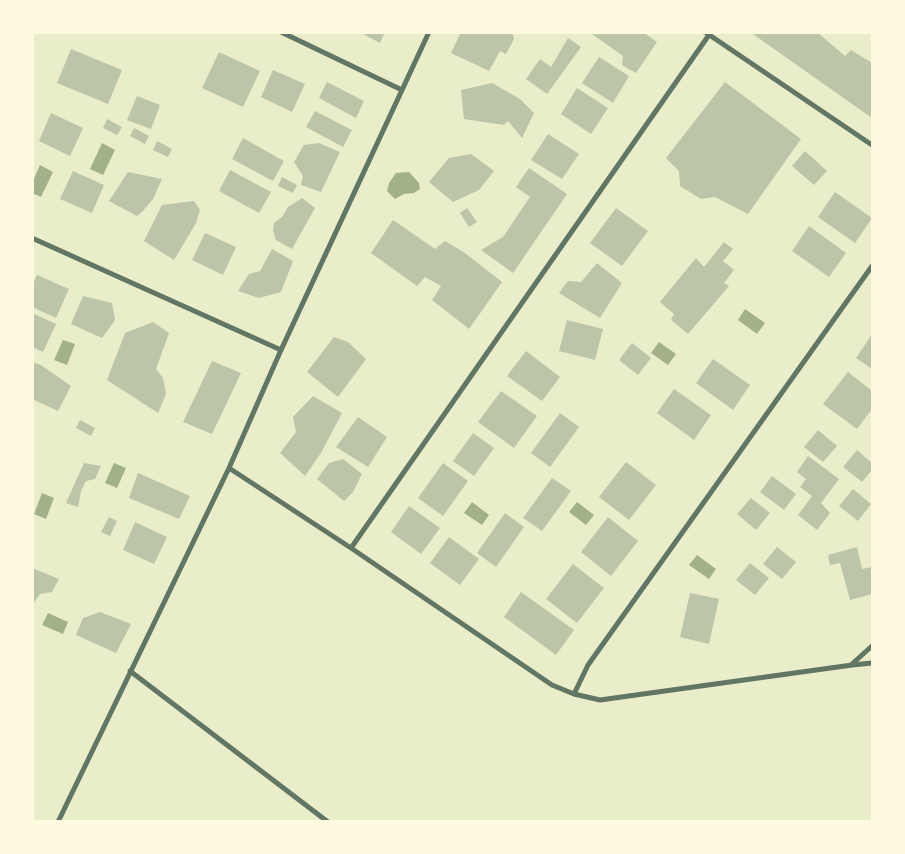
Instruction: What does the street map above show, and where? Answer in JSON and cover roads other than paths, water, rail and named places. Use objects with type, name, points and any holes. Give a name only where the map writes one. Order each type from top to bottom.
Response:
[{"type":"street","points":[[281,32],[402,90]]},
{"type":"street","points":[[58,822],[229,468],[281,350],[429,32]]},
{"type":"street","points":[[351,548],[708,34],[872,145]]},
{"type":"street","points":[[32,238],[281,350]]},
{"type":"street","points":[[574,694],[588,665],[872,266]]},
{"type":"street","points":[[229,468],[351,548],[552,685],[574,694],[600,700],[872,663]]},
{"type":"street","points":[[852,665],[872,646]]},
{"type":"street","points":[[130,671],[328,822]]}]
